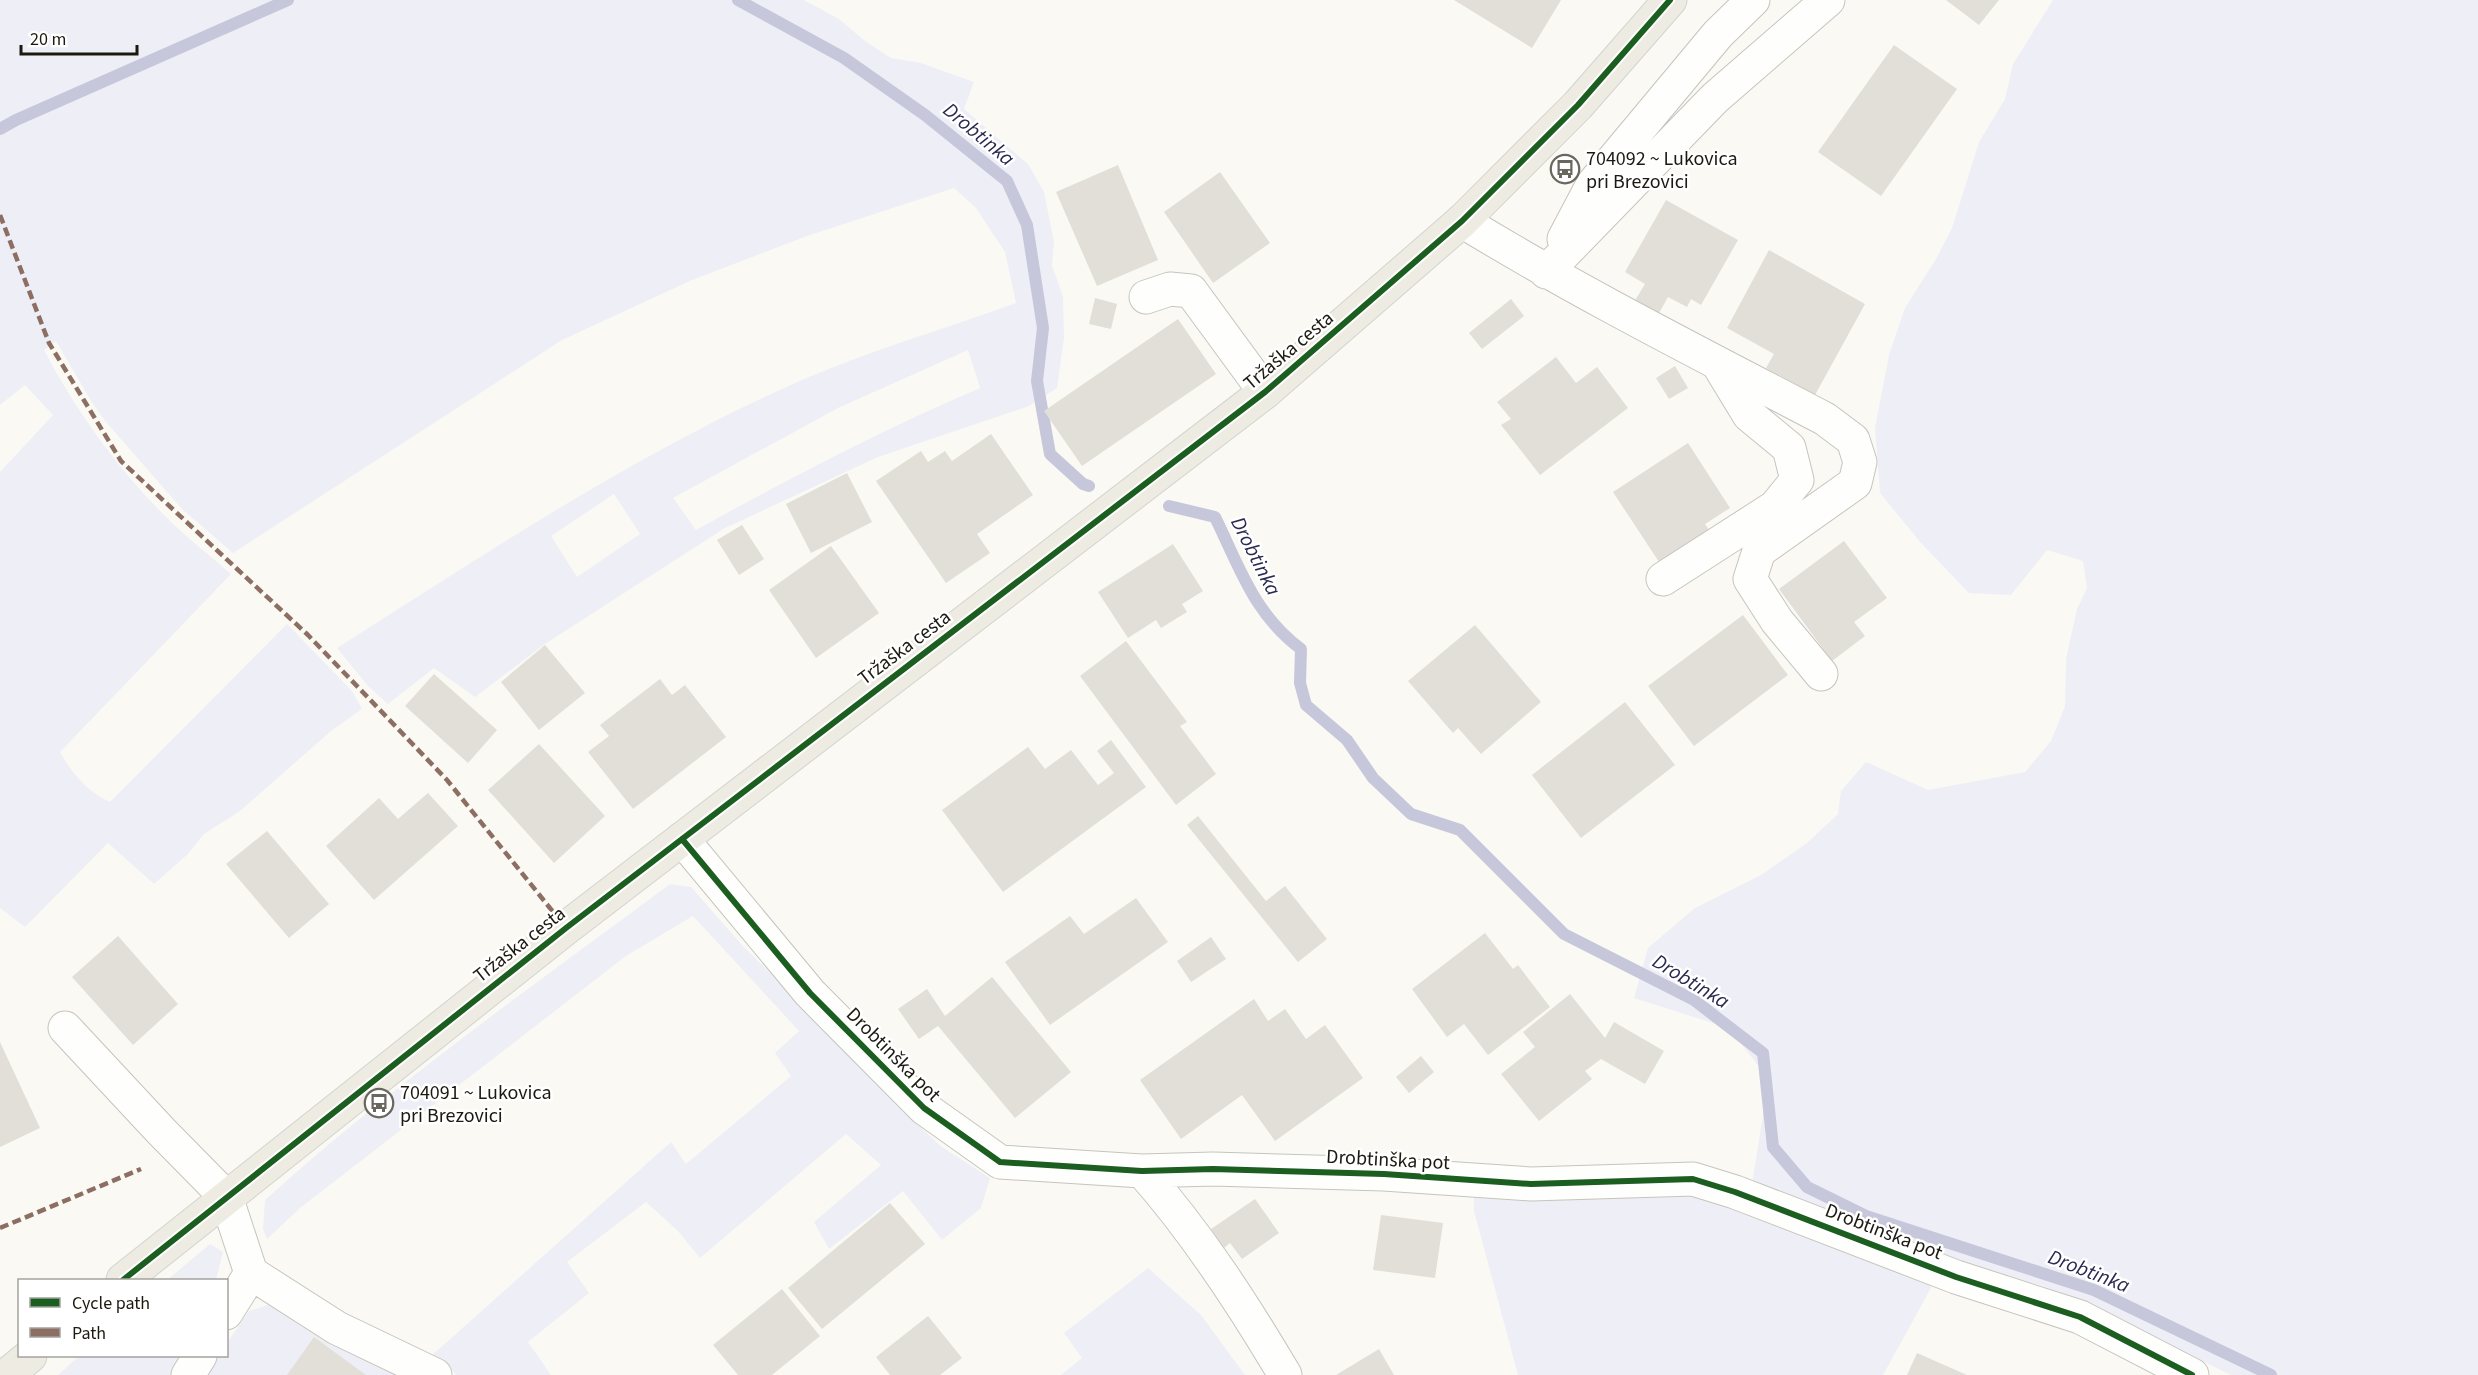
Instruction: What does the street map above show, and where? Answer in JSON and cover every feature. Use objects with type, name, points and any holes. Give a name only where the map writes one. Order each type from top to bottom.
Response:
[{"type":"main road","name":"Tržaška cesta","points":[[125,1279],[426,1037],[1265,392],[1462,221],[1578,105],[1670,0]]},
{"type":"street","points":[[1546,272],[1593,184],[1718,34],[1753,0]]},
{"type":"street","points":[[1546,272],[1715,98],[1828,0]]},
{"type":"street","points":[[1462,221],[1546,272],[1825,419],[1853,440],[1860,462],[1855,483],[1759,551],[1750,579],[1777,621],[1821,674]]},
{"type":"street","points":[[1146,297],[1170,289],[1191,291],[1265,392]]},
{"type":"street","points":[[1663,579],[1774,507],[1797,480],[1789,448],[1749,415],[1717,362]]},
{"type":"street","name":"Drobtinška pot","points":[[682,838],[810,993],[924,1108],[1000,1162],[1142,1171],[1213,1168],[1384,1174],[1531,1184],[1693,1179],[1735,1192],[1956,1277],[2080,1317],[2192,1375]]},
{"type":"street","points":[[66,1028],[161,1131],[226,1197],[251,1273],[337,1328],[435,1375]]},
{"type":"street","points":[[1142,1171],[1168,1200],[1242,1304],[1285,1375]]},
{"type":"street","points":[[228,1310],[251,1273]]},
{"type":"street","points":[[188,1375],[199,1357]]},
{"type":"shaded area","points":[[0,0],[804,0],[839,19],[865,41],[891,58],[921,63],[974,82],[964,109],[1028,164],[1044,192],[1054,242],[1052,265],[1063,297],[1064,338],[1057,388],[1029,406],[878,457],[725,528],[545,644],[475,697],[434,668],[388,704],[368,686],[337,648],[565,505],[681,439],[741,408],[855,359],[1016,303],[1005,252],[976,208],[954,188],[807,236],[692,280],[562,340],[233,553],[182,509],[106,422],[56,341],[44,350],[71,397],[101,441],[153,504],[179,530],[231,574],[60,752],[75,774],[94,793],[110,802],[287,624],[352,691],[362,709],[331,731],[240,811],[204,834],[188,854],[154,884],[108,843],[25,927],[0,908],[0,472],[53,415],[25,385],[0,405]],"holes":[[[968,350],[980,388],[836,456],[696,530],[673,498],[838,408]],[[614,494],[640,534],[577,577],[551,536]]]},
{"type":"shaded area","points":[[2053,0],[2478,0],[2478,1375],[2231,1375],[2096,1309],[2043,1286],[1939,1257],[1752,1184],[1763,1115],[1764,1073],[1739,1041],[1722,1026],[1634,998],[1648,948],[1695,908],[1761,875],[1807,843],[1838,814],[1841,791],[1866,762],[1928,790],[2025,772],[2051,741],[2065,706],[2066,659],[2077,609],[2087,588],[2083,561],[2047,550],[2011,595],[1969,593],[1921,543],[1880,493],[1875,428],[1889,355],[1905,308],[1936,259],[1952,228],[1979,142],[2005,99],[2013,64]]},
{"type":"shaded area","points":[[670,884],[691,887],[742,945],[850,1053],[896,1105],[942,1147],[990,1178],[981,1208],[942,1240],[903,1191],[829,1249],[814,1222],[881,1165],[846,1134],[700,1258],[678,1231],[646,1202],[567,1262],[589,1293],[528,1342],[551,1375],[456,1375],[451,1369],[430,1357],[671,1142],[686,1164],[791,1076],[775,1053],[799,1031],[693,916],[626,956],[300,1208],[267,1239],[263,1229],[265,1200],[413,1076]]},
{"type":"shaded area","points":[[1697,1192],[1924,1272],[1931,1288],[1883,1375],[1518,1375],[1474,1211],[1474,1197],[1523,1201]]},
{"type":"shaded area","points":[[210,1244],[223,1252],[216,1279],[168,1279]]},
{"type":"shaded area","points":[[1148,1268],[1201,1315],[1245,1375],[1061,1375],[1082,1358],[1064,1333]]},
{"type":"shaded area","points":[[268,1305],[402,1375],[208,1375],[217,1357],[228,1357],[228,1342],[249,1311]]},
{"type":"shaded area","points":[[78,1357],[182,1357],[173,1375],[58,1375]]},
{"type":"building","points":[[1454,0],[1561,0],[1532,48]]},
{"type":"building","points":[[1946,0],[1999,0],[1979,25]]},
{"type":"building","points":[[1894,45],[1957,89],[1881,196],[1818,152]]},
{"type":"building","points":[[1118,165],[1158,260],[1097,286],[1056,192]]},
{"type":"building","points":[[1220,172],[1270,243],[1213,283],[1164,212]]},
{"type":"building","points":[[1666,200],[1738,240],[1701,305],[1691,299],[1687,307],[1668,297],[1658,315],[1634,302],[1645,284],[1625,272]]},
{"type":"building","points":[[1769,250],[1865,304],[1815,395],[1766,368],[1774,354],[1727,328]]},
{"type":"building","points":[[1095,298],[1117,304],[1111,329],[1089,324]]},
{"type":"building","points":[[1511,299],[1524,316],[1482,349],[1469,333]]},
{"type":"building","points":[[1178,319],[1216,374],[1082,466],[1044,411]]},
{"type":"building","points":[[1556,357],[1576,383],[1597,367],[1628,408],[1540,475],[1501,425],[1511,419],[1497,402]]},
{"type":"building","points":[[1675,366],[1688,388],[1669,399],[1656,378]]},
{"type":"building","points":[[991,434],[1033,495],[977,534],[990,553],[946,583],[876,481],[921,451],[928,462],[945,451],[952,461]]},
{"type":"building","points":[[1688,443],[1730,508],[1705,524],[1713,536],[1663,568],[1613,492]]},
{"type":"building","points":[[847,473],[872,522],[811,553],[786,504]]},
{"type":"building","points":[[742,525],[764,559],[739,575],[717,540]]},
{"type":"building","points":[[1844,541],[1887,598],[1854,622],[1865,636],[1832,661],[1779,589]]},
{"type":"building","points":[[1173,544],[1203,591],[1182,604],[1187,612],[1161,628],[1156,620],[1128,638],[1098,592]]},
{"type":"building","points":[[831,546],[879,613],[816,658],[769,590]]},
{"type":"building","points":[[1743,615],[1788,675],[1694,746],[1648,686]]},
{"type":"building","points":[[1475,625],[1541,702],[1481,754],[1458,728],[1453,733],[1408,681]]},
{"type":"building","points":[[1126,641],[1187,722],[1180,726],[1216,774],[1176,805],[1080,676]]},
{"type":"building","points":[[545,645],[585,693],[539,730],[501,682]]},
{"type":"building","points":[[434,674],[497,730],[468,763],[405,706]]},
{"type":"building","points":[[660,679],[672,695],[685,685],[726,737],[633,809],[588,752],[609,736],[600,725]]},
{"type":"building","points":[[1625,702],[1675,765],[1581,838],[1532,775]]},
{"type":"building","points":[[1111,740],[1146,787],[1003,892],[942,810],[1028,747],[1045,769],[1071,750],[1098,785],[1114,773],[1097,751]]},
{"type":"building","points":[[539,744],[605,816],[554,863],[488,790]]},
{"type":"building","points":[[428,793],[458,826],[374,900],[326,846],[379,798],[398,819]]},
{"type":"building","points":[[1198,816],[1266,901],[1285,886],[1327,939],[1298,962],[1187,825]]},
{"type":"building","points":[[267,831],[329,904],[289,938],[226,864]]},
{"type":"building","points":[[1136,898],[1168,942],[1050,1025],[1005,962],[1070,916],[1084,934]]},
{"type":"building","points":[[1485,933],[1513,969],[1518,965],[1550,1007],[1488,1055],[1464,1024],[1447,1037],[1412,989]]},
{"type":"building","points":[[118,936],[178,1004],[133,1045],[72,977]]},
{"type":"building","points":[[1211,937],[1226,959],[1191,982],[1177,961]]},
{"type":"building","points":[[992,977],[1071,1072],[1015,1118],[938,1026],[919,1039],[898,1009],[927,989],[945,1016]]},
{"type":"building","points":[[1570,994],[1605,1038],[1614,1022],[1664,1051],[1645,1084],[1601,1059],[1585,1071],[1592,1079],[1539,1121],[1501,1074],[1535,1047],[1523,1032]]},
{"type":"building","points":[[1254,999],[1268,1021],[1285,1009],[1306,1039],[1325,1025],[1363,1078],[1275,1141],[1242,1095],[1181,1139],[1140,1080]]},
{"type":"building","points":[[0,1042],[40,1128],[0,1147]]},
{"type":"building","points":[[1421,1056],[1434,1072],[1409,1093],[1396,1077]]},
{"type":"building","points":[[1255,1199],[1279,1233],[1242,1259],[1230,1243],[1224,1248],[1211,1229]]},
{"type":"building","points":[[890,1203],[925,1244],[822,1329],[788,1288]]},
{"type":"building","points":[[1381,1215],[1443,1223],[1435,1278],[1373,1270]]},
{"type":"building","points":[[782,1289],[820,1336],[772,1375],[738,1375],[713,1345]]},
{"type":"building","points":[[928,1316],[962,1358],[940,1375],[890,1375],[876,1357]]},
{"type":"building","points":[[314,1337],[366,1375],[287,1375]]},
{"type":"building","points":[[1379,1349],[1394,1375],[1336,1375]]},
{"type":"building","points":[[1917,1353],[1967,1375],[1907,1375]]},
{"type":"waterway","name":"Drobtinka","points":[[0,129],[288,0]]},
{"type":"waterway","name":"Drobtinka","points":[[738,0],[844,58],[925,115],[1007,181],[1027,225],[1043,328],[1037,381],[1050,454],[1083,484],[1089,486]]},
{"type":"waterway","name":"Drobtinka","points":[[1169,506],[1215,517],[1241,572],[1260,605],[1271,621],[1301,649],[1300,683],[1306,705],[1347,740],[1373,778],[1411,814],[1460,830],[1564,934],[1694,1000],[1763,1053],[1773,1147],[1807,1187],[1866,1216],[2094,1290],[2271,1375]]},
{"type":"marked path","points":[[0,215],[49,343],[121,461],[308,635],[447,780],[566,928]]},
{"type":"marked path","points":[[0,1228],[141,1169]]},
{"type":"cycle path","points":[[124,1279],[566,928],[1265,392],[1462,221],[1578,105],[1670,0]]},
{"type":"cycle path","points":[[682,839],[810,993],[924,1108],[1000,1162],[1142,1171],[1213,1169],[1384,1174],[1531,1184],[1693,1179],[1735,1192],[1956,1277],[2080,1317],[2192,1375]]},
{"type":"place","name":"704092 ~ Lukovica pri Brezovici","points":[[1565,169]]},
{"type":"place","name":"704091 ~ Lukovica pri Brezovici","points":[[379,1103]]}]
